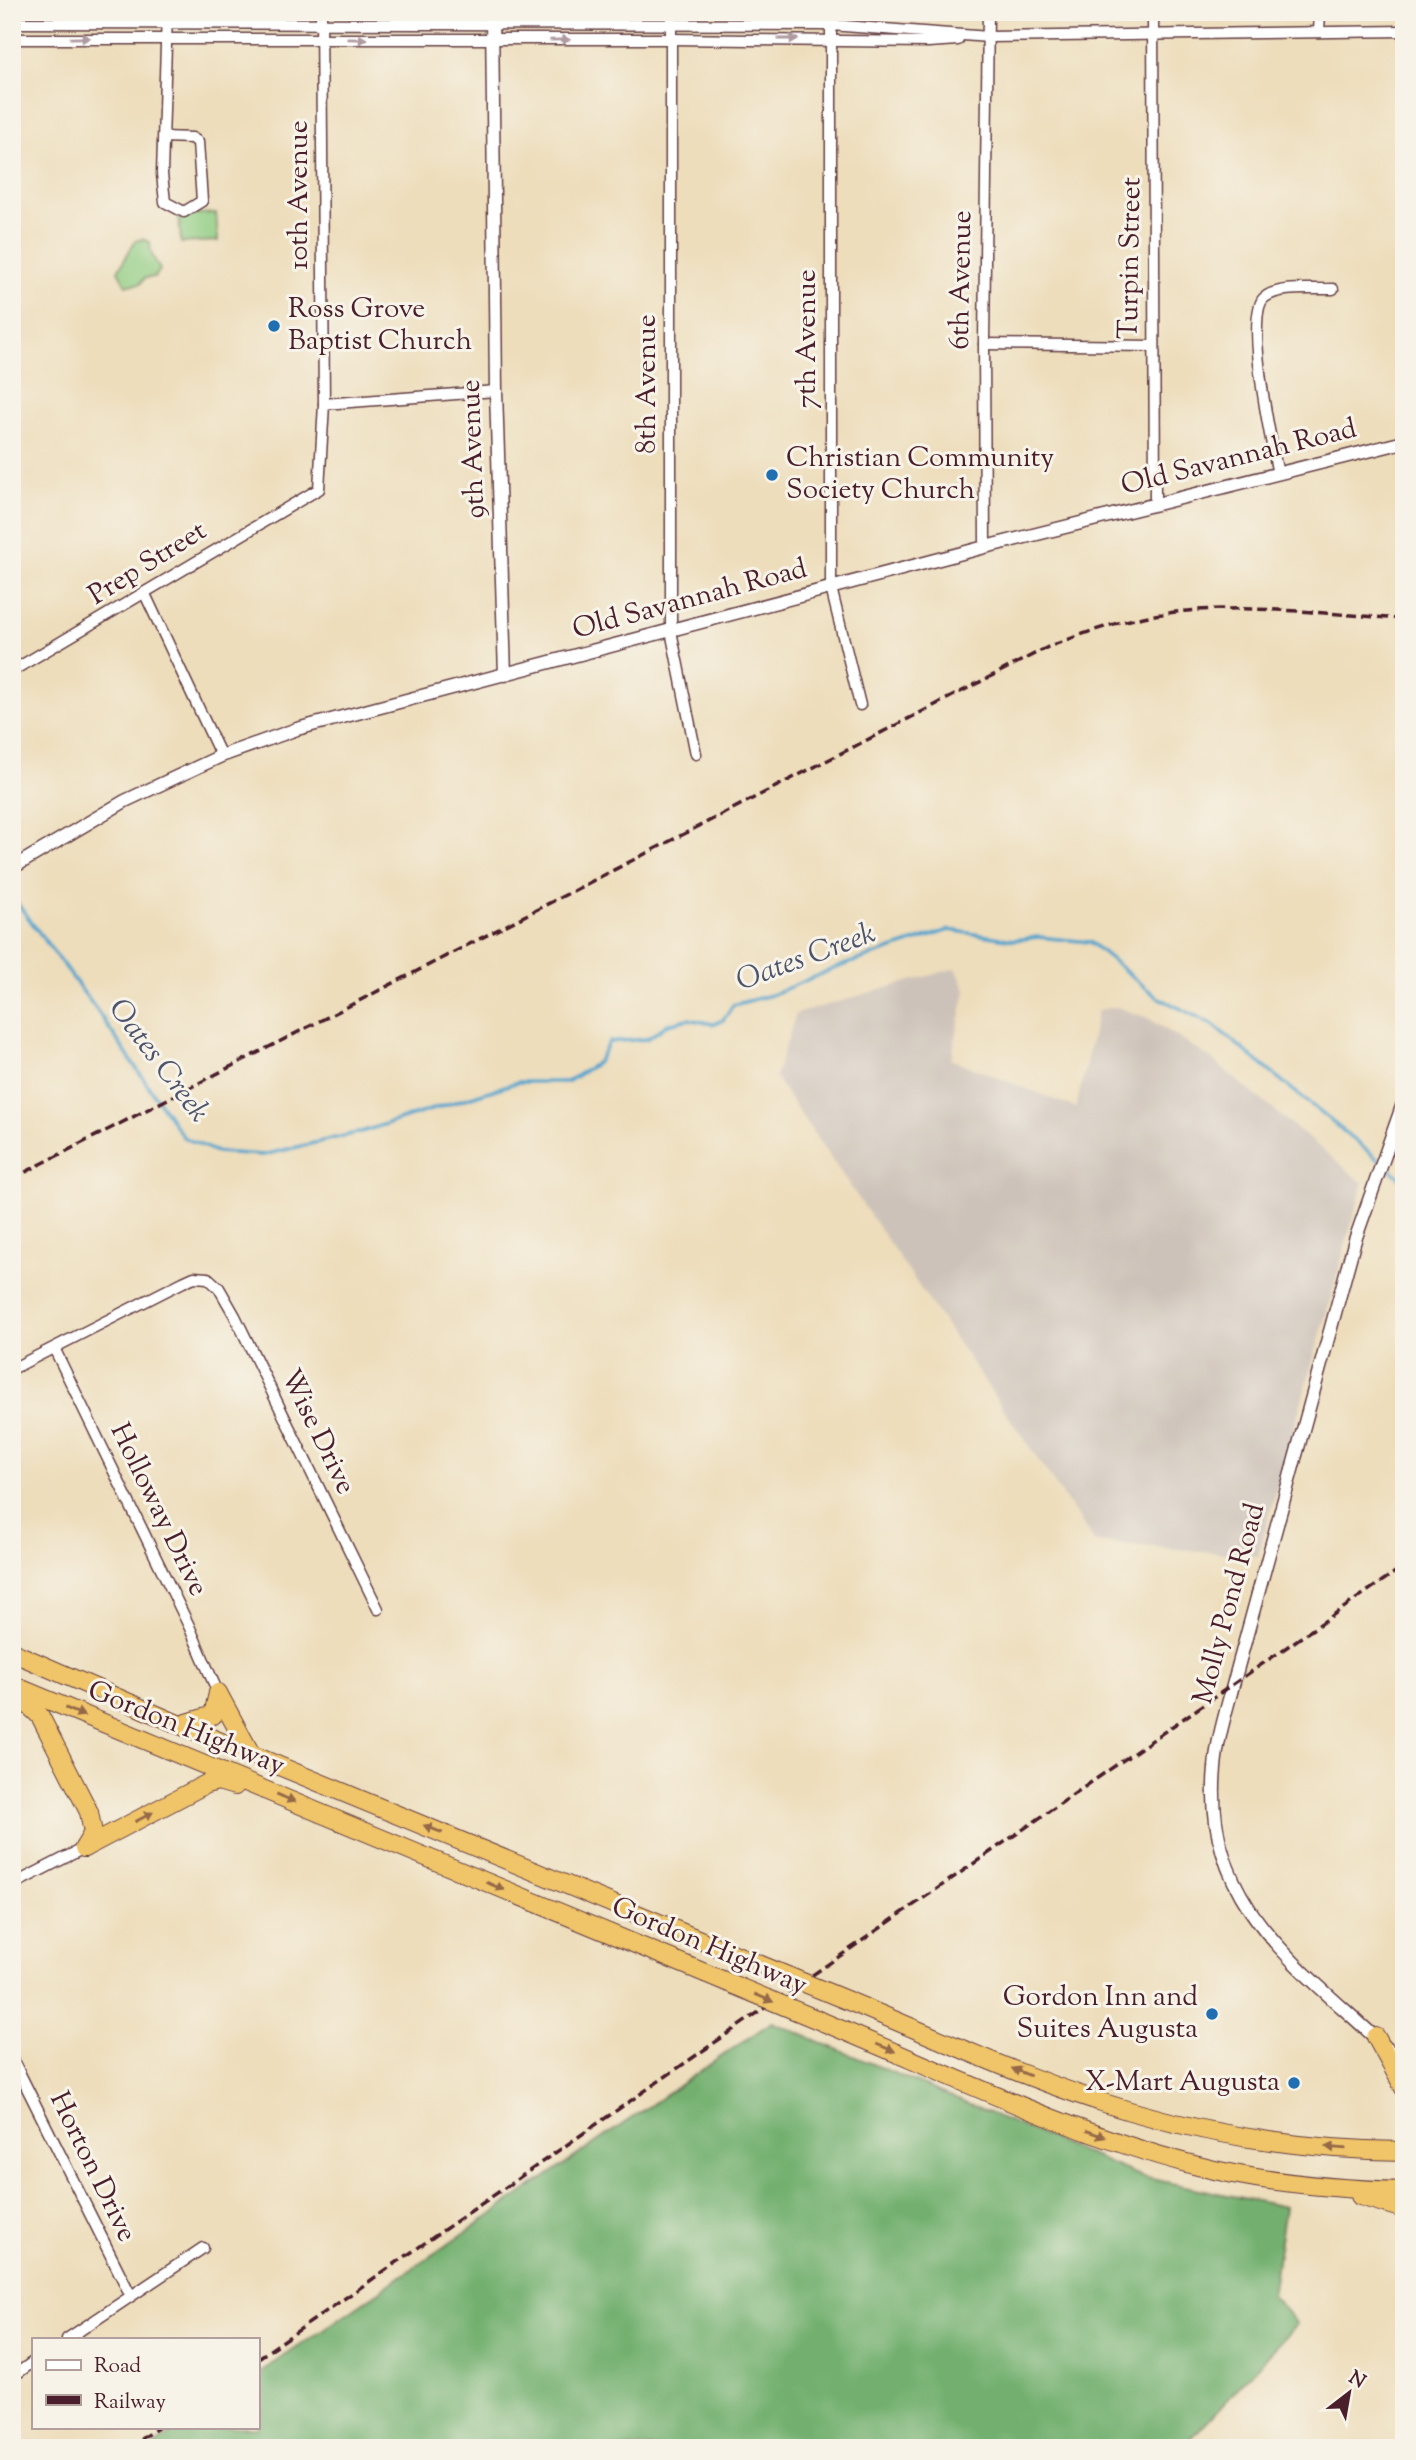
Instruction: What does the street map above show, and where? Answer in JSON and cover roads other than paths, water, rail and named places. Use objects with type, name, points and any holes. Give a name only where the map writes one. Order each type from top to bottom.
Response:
[{"type":"highway","name":"Gordon Highway","points":[[12,1652],[180,1725],[1054,2085],[1130,2111],[1228,2135],[1366,2150],[1404,2151]]},
{"type":"highway","points":[[12,1687],[40,1716],[89,1811],[93,1833],[83,1849]]},
{"type":"highway","name":"Gordon Highway","points":[[12,1687],[260,1787],[1070,2124],[1157,2154],[1233,2174],[1340,2188],[1404,2191]]},
{"type":"highway","points":[[180,1725],[213,1715],[218,1693]]},
{"type":"highway","points":[[218,1693],[251,1754]]},
{"type":"highway","points":[[83,1849],[206,1784],[218,1781],[260,1787]]},
{"type":"highway","points":[[1376,2037],[1404,2088]]},
{"type":"highway","points":[[1366,2150],[1391,2146],[1404,2137]]},
{"type":"highway","points":[[1340,2188],[1367,2200],[1404,2209]]},
{"type":"street","name":"9th Avenue","points":[[492,12],[496,391],[505,675]]},
{"type":"street","name":"7th Avenue","points":[[831,12],[831,588],[860,705]]},
{"type":"street","name":"6th Avenue","points":[[985,547],[984,344],[988,12]]},
{"type":"street","name":"Turpin Street","points":[[1153,12],[1156,195],[1152,346],[1155,504]]},
{"type":"street","points":[[1319,32],[1320,12]]},
{"type":"street","points":[[12,23],[167,18],[321,18],[492,26],[671,18],[831,25],[989,37]]},
{"type":"street","points":[[163,137],[192,138],[198,142],[202,201],[184,212],[165,202],[162,174],[163,137],[167,37],[167,18]]},
{"type":"street","name":"10th Avenue","points":[[308,497],[319,489],[324,404],[321,18]]},
{"type":"street","name":"8th Avenue","points":[[671,18],[671,631],[696,754]]},
{"type":"street","points":[[12,39],[167,37],[928,42],[989,37],[1404,31]]},
{"type":"street","points":[[1278,474],[1262,392],[1256,313],[1263,299],[1278,292],[1334,289]]},
{"type":"street","points":[[984,344],[1152,346]]},
{"type":"street","points":[[324,404],[496,391]]},
{"type":"street","name":"Old Savannah Road","points":[[12,868],[125,800],[221,756],[297,729],[985,547],[1404,442]]},
{"type":"street","name":"Prep Street","points":[[12,671],[145,594],[248,528],[308,497]]},
{"type":"street","points":[[145,594],[221,756]]},
{"type":"street","name":"Molly Pond Road","points":[[1404,1101],[1355,1240],[1233,1685],[1218,1746],[1214,1792],[1217,1829],[1225,1856],[1249,1913],[1275,1946],[1404,2065]]},
{"type":"street","name":"Wise Drive","points":[[54,1348],[183,1282],[194,1277],[208,1278],[219,1288],[235,1316],[378,1609]]},
{"type":"street","points":[[12,1369],[54,1348]]},
{"type":"street","name":"Holloway Drive","points":[[54,1348],[189,1626],[218,1693]]},
{"type":"street","points":[[12,1885],[83,1849]]},
{"type":"street","name":"Horton Drive","points":[[12,2059],[131,2296]]},
{"type":"street","points":[[68,2338],[203,2248]]},
{"type":"street","points":[[12,2376],[32,2363]]},
{"type":"waterway","name":"Oates Creek","points":[[12,896],[98,1012],[183,1137],[216,1152],[263,1155],[361,1132],[518,1082],[567,1082],[598,1062],[609,1042],[647,1039],[668,1024],[688,1019],[713,1024],[723,1020],[733,1005],[771,995],[838,967],[949,930],[1014,940],[1038,937],[1090,942],[1157,997],[1212,1024],[1380,1161]]},
{"type":"waterway","name":"Oates Creek","points":[[1386,1166],[1404,1181]]},
{"type":"railway","points":[[12,1179],[1048,647],[1118,623],[1147,616],[1192,611],[1283,610],[1404,619]]},
{"type":"railway","points":[[259,2358],[1404,1566]]},
{"type":"railway","points":[[129,2448],[158,2428]]},
{"type":"place","name":"Ross Grove Baptist Church","points":[[274,326]]},
{"type":"place","name":"Christian Community Society Church","points":[[772,475]]},
{"type":"place","name":"Gordon Inn and Suites Augusta","points":[[1212,2014]]},
{"type":"place","name":"X-Mart Augusta","points":[[1294,2083]]}]
